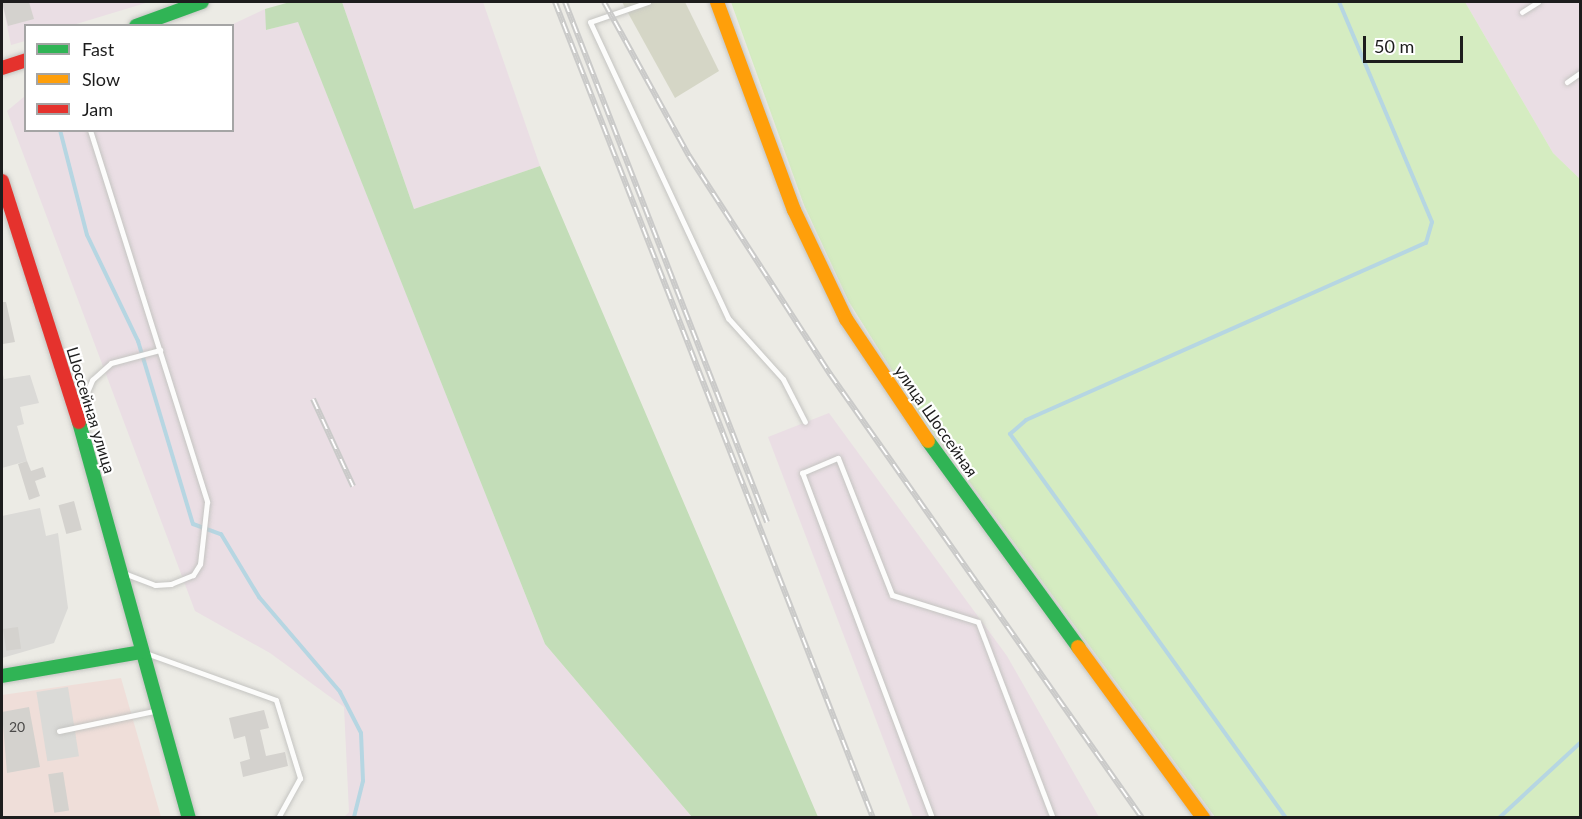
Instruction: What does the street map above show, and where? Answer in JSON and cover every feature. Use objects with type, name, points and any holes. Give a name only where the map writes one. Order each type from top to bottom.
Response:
[{"type":"main road","points":[[142,24],[202,2]]},
{"type":"main road","name":"улица Шоссейная","points":[[717,2],[794,210],[846,319],[915,423],[1203,818]]},
{"type":"main road","points":[[2,68],[24,61]]},
{"type":"main road","name":"Шоссейная улица","points":[[2,181],[77,416],[156,710],[189,818]]},
{"type":"main road","points":[[2,676],[141,652]]},
{"type":"lane","points":[[648,2],[590,22],[728,318],[783,379],[806,422]]},
{"type":"lane","points":[[1522,12],[1538,2]]},
{"type":"lane","points":[[1567,82],[1581,73]]},
{"type":"lane","points":[[91,132],[207,502],[202,553],[193,575],[171,585],[154,585],[118,571]]},
{"type":"lane","points":[[77,416],[92,380],[111,363],[160,350]]},
{"type":"lane","points":[[932,818],[802,472],[838,458],[892,595],[978,622],[1053,818]]},
{"type":"lane","points":[[141,652],[276,700],[300,778],[278,818]]},
{"type":"lane","points":[[59,731],[156,710]]},
{"type":"shaded area","points":[[2,2],[149,2],[76,24],[24,24],[24,41],[11,45]]},
{"type":"shaded area","points":[[342,2],[483,2],[540,166],[414,209]]},
{"type":"shaded area","points":[[622,2],[685,2],[719,71],[675,98]]},
{"type":"shaded area","points":[[1465,2],[1580,2],[1580,179],[1553,153]]},
{"type":"shaded area","points":[[265,9],[267,30],[298,21],[545,644],[692,817],[344,817],[349,812],[344,707],[270,653],[195,611],[7,111],[24,97],[24,132],[234,132],[233,24]]},
{"type":"shaded area","points":[[2,370],[4,379],[30,375],[39,403],[20,407],[24,424],[17,426],[27,461],[2,468]]},
{"type":"shaded area","points":[[829,413],[1007,656],[1099,817],[913,817],[768,437]]},
{"type":"shaded area","points":[[40,508],[46,536],[58,533],[68,608],[54,643],[2,658],[2,516]]},
{"type":"shaded area","points":[[121,678],[161,817],[2,817],[2,695]]},
{"type":"shaded area","points":[[68,687],[79,756],[47,761],[36,692]]},
{"type":"green space","points":[[290,2],[342,2],[414,209],[540,166],[818,817],[692,817],[545,644],[298,22],[266,30],[265,9]]},
{"type":"green space","points":[[731,2],[1465,2],[1553,153],[1580,179],[1580,817],[1215,817],[919,413],[849,302],[804,205]]},
{"type":"building","points":[[2,2],[29,2],[34,19],[8,26]]},
{"type":"building","points":[[2,302],[6,302],[15,342],[3,344]]},
{"type":"building","points":[[27,461],[31,471],[43,467],[46,477],[35,481],[40,496],[29,500],[18,464]]},
{"type":"building","points":[[74,501],[82,530],[66,534],[59,505]]},
{"type":"building","points":[[18,627],[21,649],[6,651],[3,629]]},
{"type":"building","points":[[29,707],[40,767],[7,773],[2,712]]},
{"type":"building","points":[[264,710],[269,728],[260,730],[266,756],[285,752],[288,766],[243,777],[240,762],[250,759],[245,736],[234,739],[229,718]]},
{"type":"building","points":[[63,772],[69,811],[54,813],[48,774]]},
{"type":"waterway","points":[[1286,818],[1010,434],[1026,420],[1426,243],[1432,222],[1339,2]]},
{"type":"waterway","points":[[61,132],[87,235],[138,341],[193,524],[221,534],[259,597],[340,692],[361,733],[363,781],[354,818]]},
{"type":"waterway","points":[[1499,818],[1580,743]]},
{"type":"railway","points":[[555,2],[873,818]]},
{"type":"railway","points":[[565,2],[767,522]]},
{"type":"railway","points":[[604,2],[689,156],[830,374],[1142,818]]},
{"type":"railway","points":[[313,399],[353,486]]},
{"type":"traffic: fast","points":[[142,24],[202,2]]},
{"type":"traffic: fast","points":[[79,422],[189,818]]},
{"type":"traffic: fast","points":[[928,441],[1078,647]]},
{"type":"traffic: fast","points":[[2,676],[141,652]]},
{"type":"traffic: slow","points":[[717,2],[794,210],[846,319],[928,441]]},
{"type":"traffic: slow","points":[[1078,647],[1203,818]]},
{"type":"traffic: jam","points":[[2,68],[24,61]]},
{"type":"traffic: jam","points":[[2,181],[79,422]]}]
